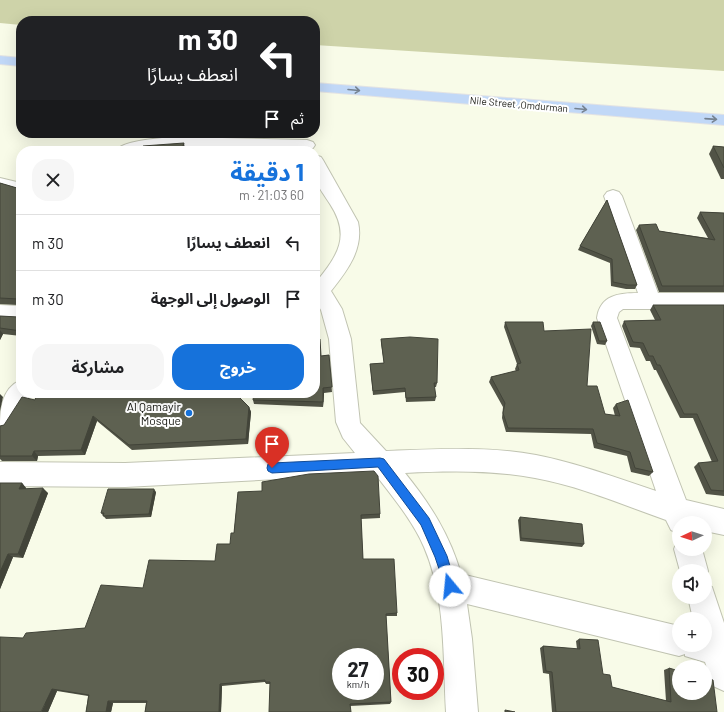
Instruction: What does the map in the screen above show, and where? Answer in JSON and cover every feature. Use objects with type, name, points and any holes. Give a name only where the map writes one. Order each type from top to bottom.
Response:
[{"type":"main road","points":[[0,49],[16,50]]},
{"type":"main road","points":[[0,60],[16,62]]},
{"type":"main road","points":[[320,74],[724,108]]},
{"type":"main road","name":"Nile Street ,Omdurman","points":[[320,86],[724,120]]},
{"type":"street","points":[[141,146],[153,143],[171,142],[211,146]]},
{"type":"street","points":[[320,168],[332,193],[344,211],[350,224],[351,237],[347,250],[321,301],[339,335],[349,426],[380,462],[425,522],[441,556],[450,586],[454,611],[462,712]]},
{"type":"street","points":[[0,183],[16,187]]},
{"type":"street","points":[[613,196],[651,301]]},
{"type":"street","points":[[679,516],[607,318],[610,307],[615,303],[622,301],[724,301]]},
{"type":"street","points":[[0,313],[16,314]]},
{"type":"street","points":[[0,422],[16,398]]},
{"type":"street","points":[[0,474],[102,476],[380,462],[480,461],[553,470],[596,483],[677,516]]},
{"type":"street","points":[[712,521],[724,522]]},
{"type":"street","points":[[450,586],[672,639]]},
{"type":"street","points":[[703,604],[712,657]]},
{"type":"green space","points":[[0,0],[724,0],[724,71],[320,45],[320,16],[16,16],[16,25],[0,23]]},
{"type":"building","points":[[184,143],[183,146],[143,146]]},
{"type":"building","points":[[713,146],[724,147],[724,168]]},
{"type":"building","points":[[0,183],[16,188],[16,299],[0,298]]},
{"type":"building","points":[[607,200],[637,285],[613,282],[612,259],[580,246]]},
{"type":"building","points":[[700,212],[724,213],[724,286],[662,286],[639,225],[656,224],[659,231],[715,240]]},
{"type":"building","points":[[653,305],[724,305],[724,491],[711,490],[698,463],[718,461],[697,414],[684,414],[660,365],[657,365],[653,356],[649,356],[643,343],[633,342],[624,321],[661,320]]},
{"type":"building","points":[[0,316],[16,317],[16,330],[0,328]]},
{"type":"building","points":[[505,322],[543,322],[544,331],[591,329],[587,386],[597,386],[605,414],[620,416],[616,404],[628,400],[653,472],[635,468],[630,452],[597,443],[593,429],[508,428],[503,413],[505,403],[491,377],[519,370],[517,364],[521,363]]},
{"type":"building","points":[[593,322],[600,322],[607,341],[599,341]]},
{"type":"building","points":[[410,337],[438,339],[437,383],[434,383],[436,397],[406,398],[405,388],[373,391],[370,364],[384,363],[381,339]]},
{"type":"building","points":[[320,339],[321,356],[329,355],[332,387],[323,388],[323,402],[253,400],[253,398],[320,398]]},
{"type":"building","points":[[21,398],[35,400],[36,398],[240,398],[249,407],[246,439],[129,445],[93,416],[81,450],[34,451],[32,456],[0,456],[0,426],[4,425]]},
{"type":"building","points":[[374,471],[378,476],[380,514],[361,515],[363,559],[394,559],[397,613],[386,614],[391,702],[350,704],[351,712],[269,712],[270,682],[265,682],[265,680],[220,684],[219,712],[145,712],[147,701],[108,701],[106,712],[86,712],[89,695],[52,689],[41,712],[0,712],[0,637],[23,638],[26,633],[85,628],[101,585],[143,588],[149,560],[215,561],[217,544],[230,544],[231,533],[234,533],[238,492],[262,491],[262,482],[309,474]]},
{"type":"building","points":[[0,483],[22,483],[19,489],[43,488],[18,554],[8,554],[0,572]]},
{"type":"building","points":[[108,489],[154,489],[149,514],[103,516],[104,513],[101,513]]},
{"type":"building","points":[[520,517],[582,524],[584,544],[521,538]]},
{"type":"building","points":[[579,639],[598,640],[603,674],[610,675],[612,687],[671,702],[669,668],[672,669],[672,700],[712,700],[713,680],[717,712],[556,712],[552,672],[546,671],[543,646],[580,649]]},
{"type":"place","name":"Al Qamayir Mosque","points":[[189,413]]},
{"type":"route","points":[[272,468],[380,462],[425,522],[441,556],[450,586]]}]
